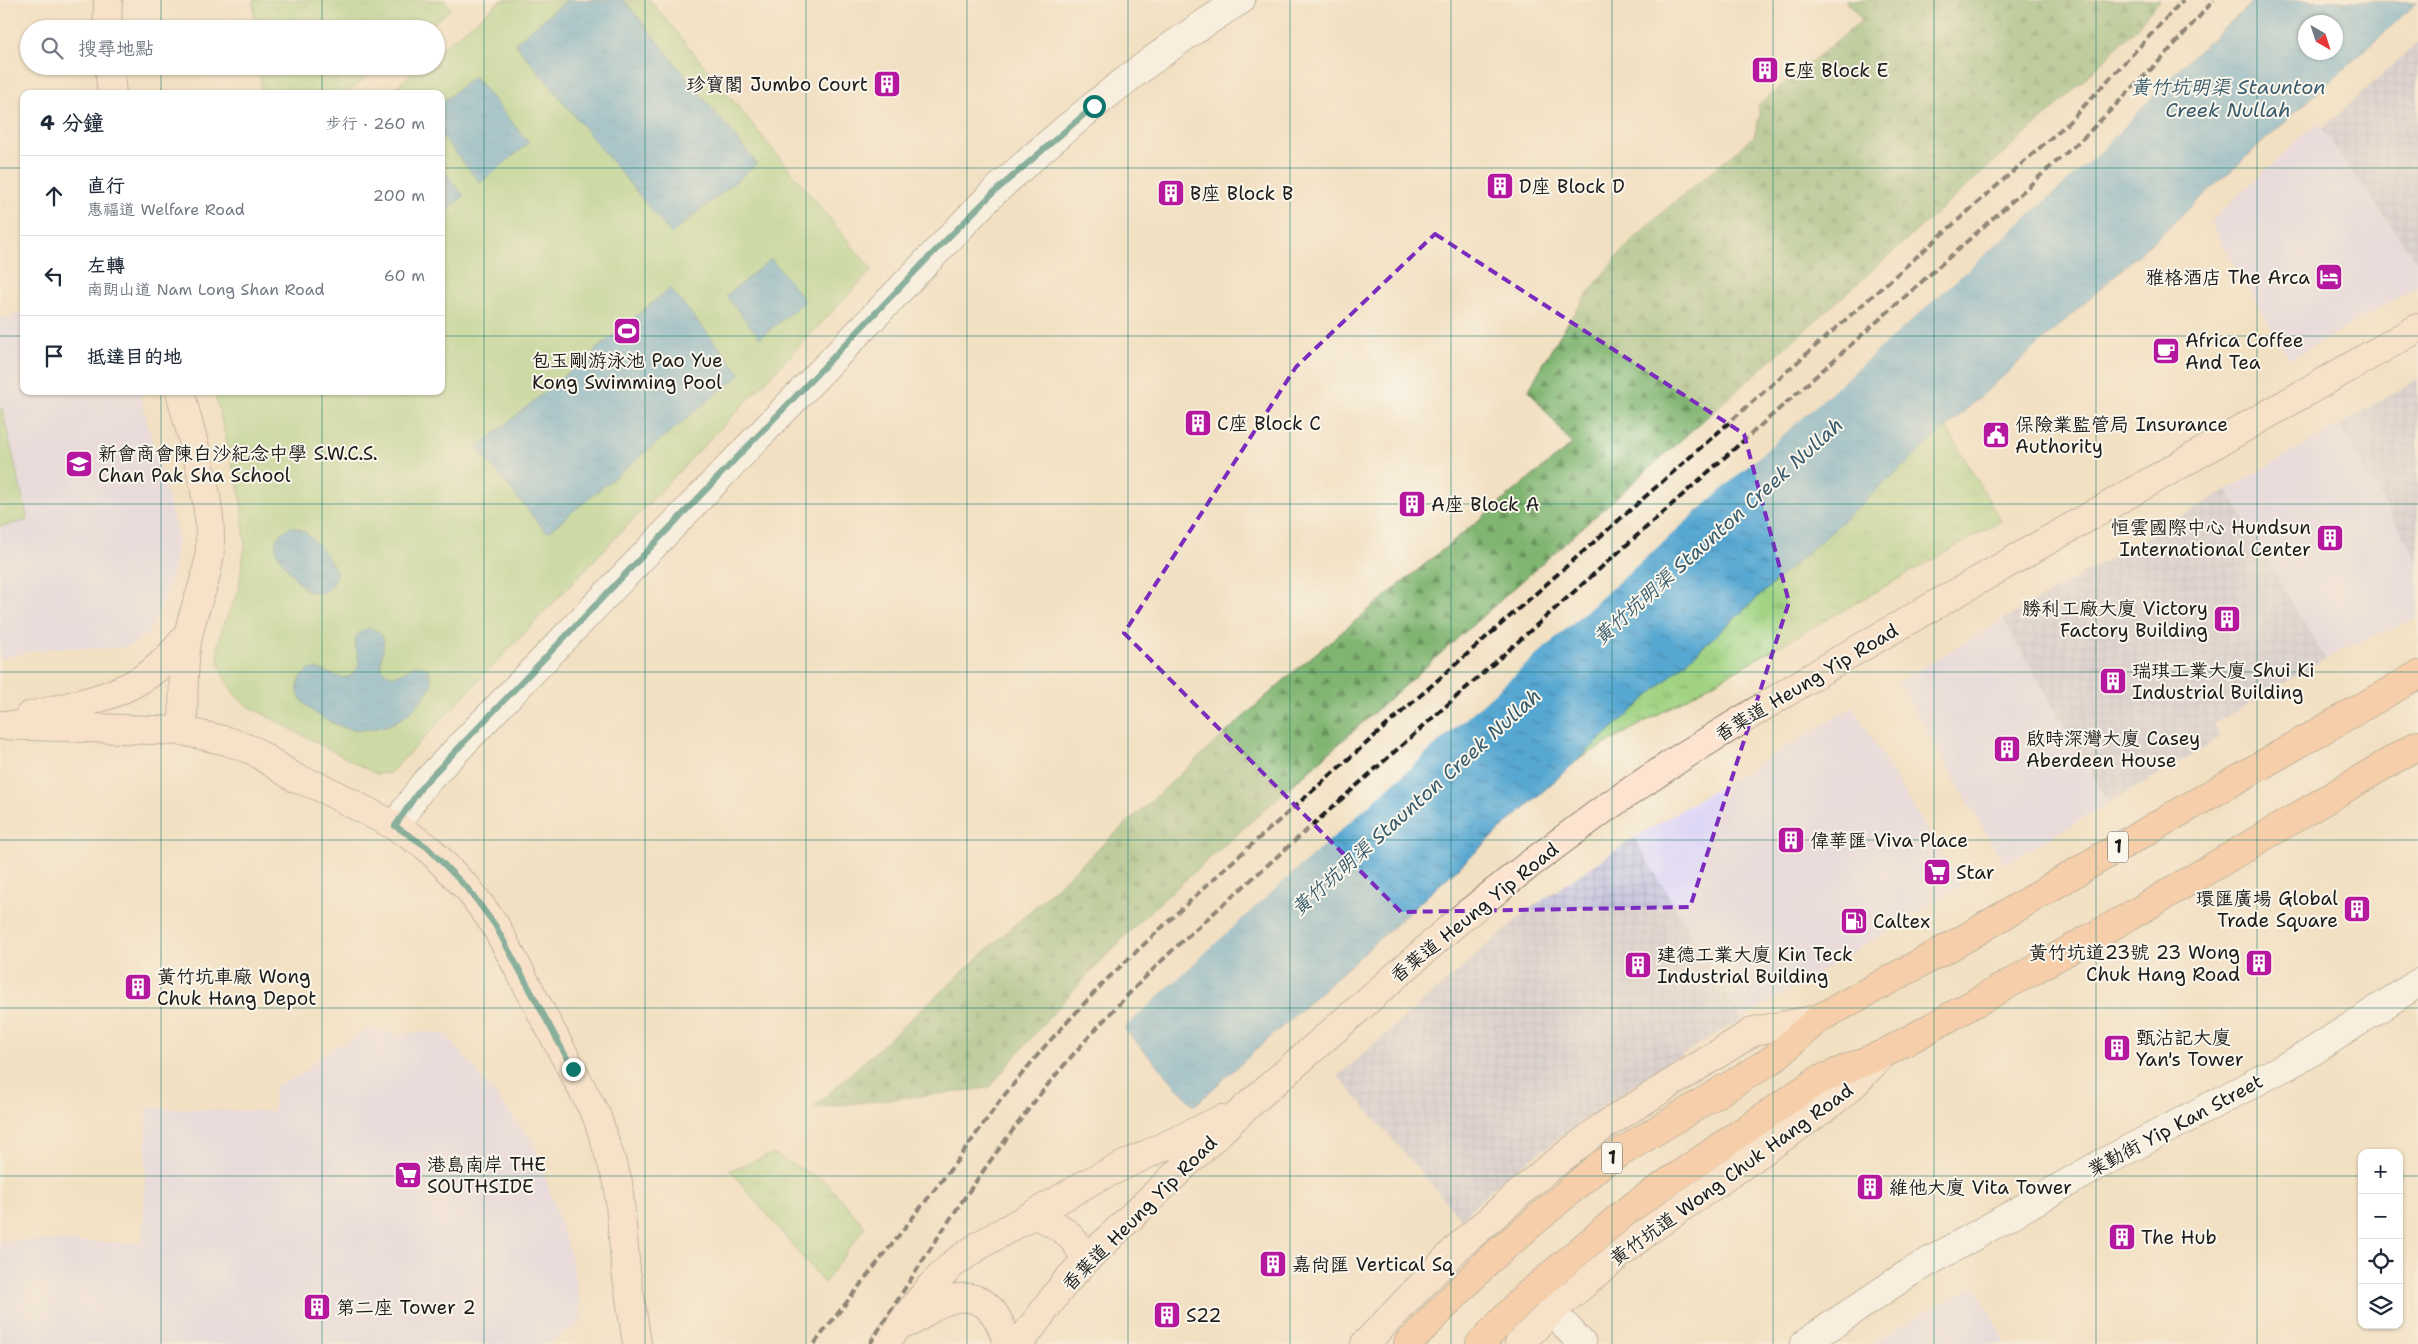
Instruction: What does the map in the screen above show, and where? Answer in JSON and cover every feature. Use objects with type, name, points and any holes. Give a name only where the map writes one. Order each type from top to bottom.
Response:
[{"type":"highway","name":"1","points":[[1408,1344],[1469,1280],[1538,1217],[1600,1165],[1773,1059],[1818,1020],[1964,939],[2418,674]]},
{"type":"highway","name":"黃竹坑道 Wong Chuk Hang Road","points":[[1883,1054],[2135,913],[2418,745]]},
{"type":"highway","points":[[1480,1344],[1524,1297],[1629,1209],[1817,1081],[1883,1054]]},
{"type":"street","points":[[107,20],[108,0]]},
{"type":"street","points":[[395,826],[423,785],[992,194],[1049,142],[1108,93],[1170,47],[1241,0]]},
{"type":"street","points":[[110,75],[112,90]]},
{"type":"street","name":"香葉道 Heung Yip Road","points":[[1019,1344],[1064,1284],[1086,1260],[1244,1109],[1465,915],[1604,809],[1680,758],[1841,659],[2418,328]]},
{"type":"street","points":[[181,395],[206,499],[210,544],[206,584],[188,635],[184,664],[183,731]]},
{"type":"street","points":[[0,724],[105,696],[140,681],[168,659],[188,635]]},
{"type":"street","points":[[0,724],[183,731],[227,741],[254,752],[295,778],[320,787],[395,826],[427,847],[469,890],[495,925],[597,1118],[618,1182],[626,1271],[637,1344]]},
{"type":"street","name":"業勤街 Yip Kan Street","points":[[1804,1344],[1909,1273],[2099,1165],[2306,1055],[2418,983]]},
{"type":"street","points":[[1365,1344],[1459,1246],[1545,1171],[1602,1127],[1754,1031],[1818,1020]]},
{"type":"street","name":"黃竹坑道 Wong Chuk Hang Road","points":[[1519,1344],[1553,1310],[1648,1231],[1828,1106],[1854,1084],[1883,1054]]},
{"type":"street","name":"香葉道 Heung Yip Road","points":[[887,1340],[931,1286],[952,1264],[980,1245],[1093,1180],[1244,1109]]},
{"type":"street","points":[[1035,1214],[1065,1230],[1078,1243],[1086,1260]]},
{"type":"street","points":[[887,1340],[940,1303],[962,1297],[981,1301],[990,1307],[1000,1320],[1007,1344]]},
{"type":"highlighted area","points":[[1435,234],[1744,434],[1789,602],[1690,907],[1401,912],[1124,633],[1296,367]]},
{"type":"shaded area","points":[[2418,42],[2418,263],[2322,129]]},
{"type":"shaded area","points":[[2317,122],[2418,263],[2418,286],[2290,360],[2210,222]]},
{"type":"shaded area","name":"新會商會陳白沙紀念中學 S.W.C.S. Chan Pak Sha School","points":[[20,314],[20,395],[140,395],[178,537],[173,570],[163,603],[148,633],[130,646],[119,648],[57,648],[25,652],[0,659],[0,319]]},
{"type":"shaded area","points":[[2418,379],[2418,562],[2339,425]]},
{"type":"shaded area","name":"恒雲國際中心 Hundsun International Center","points":[[2339,425],[2418,562],[2418,618],[2351,645],[2325,659],[2227,490]]},
{"type":"shaded area","points":[[2227,490],[2325,659],[2214,724],[2221,738],[2109,803],[2003,620]]},
{"type":"shaded area","name":"啟時深灣大廈 Casey Aberdeen House","points":[[2003,620],[2109,803],[2004,864],[1898,682]]},
{"type":"shaded area","name":"偉華匯 Viva Place","points":[[1853,707],[1961,887],[1742,1019],[1634,838]]},
{"type":"shaded area","points":[[1634,838],[1742,1019],[1646,1076],[1497,1184],[1461,1219],[1338,1076],[1528,910]]},
{"type":"shaded area","name":"港島南岸 THE SOUTHSIDE","points":[[371,1028],[397,1034],[427,1032],[447,1035],[533,1141],[571,1256],[582,1318],[580,1324],[547,1344],[0,1344],[0,1240],[143,1243],[147,1108],[273,1111],[275,1086],[302,1074],[324,1053]]},
{"type":"shaded area","points":[[1975,1285],[2006,1344],[1871,1344],[1915,1318]]},
{"type":"green space","points":[[253,0],[444,0],[451,9],[437,20],[254,20]]},
{"type":"green space","name":"包玉剛游泳池 Pao Yue Kong Swimming Pool","points":[[502,0],[650,0],[872,270],[395,768],[389,773],[376,774],[248,706],[235,695],[225,680],[219,663],[218,646],[222,629],[238,591],[245,545],[241,499],[215,395],[445,395],[445,90],[392,90],[410,75],[445,75],[445,46]]},
{"type":"green space","points":[[1845,0],[2160,0],[2134,31],[2055,108],[1147,914],[1066,999],[989,1088],[813,1108],[1293,672],[1572,444],[1529,390],[1565,327],[1608,268],[1641,232],[1668,207],[1754,136],[1760,115],[1758,105],[1862,20]]},
{"type":"green space","points":[[260,75],[369,75],[351,90],[262,90]]},
{"type":"green space","points":[[2,408],[28,520],[0,527],[0,409]]},
{"type":"green space","points":[[1946,427],[2001,521],[1577,760]]},
{"type":"green space","points":[[773,1154],[826,1182],[865,1227],[824,1283],[730,1170]]},
{"type":"water","points":[[567,0],[624,0],[757,164],[671,234],[515,43]]},
{"type":"water","name":"黃竹坑明渠 Staunton Creek Nullah","points":[[2255,0],[2418,2],[1194,1106],[1120,1024]]},
{"type":"water","points":[[474,76],[529,143],[480,183],[445,140],[445,100]]},
{"type":"water","points":[[445,173],[464,196],[445,212]]},
{"type":"water","points":[[771,259],[805,301],[760,338],[726,296]]},
{"type":"water","points":[[670,288],[741,374],[549,531],[545,531],[477,448]]},
{"type":"water","points":[[291,527],[301,529],[306,533],[334,568],[336,572],[335,579],[329,589],[317,593],[307,591],[278,554],[276,543],[278,537]]},
{"type":"water","points":[[369,628],[376,631],[383,639],[381,667],[385,672],[398,675],[415,665],[423,666],[429,670],[432,685],[412,711],[395,722],[373,729],[361,730],[341,727],[321,717],[303,702],[298,684],[303,675],[309,670],[315,669],[335,676],[349,677],[358,666],[356,637],[360,632]]},
{"type":"pier","points":[[2196,50],[2103,149],[1256,906],[1122,1030],[1118,1026],[1118,1022]]},
{"type":"railway","points":[[814,1344],[957,1161],[1002,1098],[1046,1045],[1105,981],[1223,870],[2069,122],[2183,0]]},
{"type":"railway","points":[[870,1344],[962,1201],[1022,1118],[1078,1049],[1158,964],[2084,137],[2164,56],[2214,0]]},
{"type":"place","name":"E座 Block E","points":[[1765,70]]},
{"type":"place","name":"珍寶閣 Jumbo Court","points":[[887,84]]},
{"type":"place","name":"D座 Block D","points":[[1500,186]]},
{"type":"place","name":"B座 Block B","points":[[1171,193]]},
{"type":"place","name":"雅格酒店 The Arca","points":[[2329,277]]},
{"type":"place","name":"包玉剛游泳池 Pao Yue Kong Swimming Pool","points":[[627,331]]},
{"type":"place","name":"Africa Coffee And Tea","points":[[2166,351]]},
{"type":"place","name":"C座 Block C","points":[[1198,423]]},
{"type":"place","name":"保險業監管局 Insurance Authority","points":[[1996,435]]},
{"type":"place","name":"新會商會陳白沙紀念中學 S.W.C.S. Chan Pak Sha School","points":[[79,464]]},
{"type":"place","name":"A座 Block A","points":[[1412,504]]},
{"type":"place","name":"恒雲國際中心 Hundsun International Center","points":[[2330,538]]},
{"type":"place","name":"勝利工廠大廈 Victory Factory Building","points":[[2227,619]]},
{"type":"place","name":"瑞琪工業大廈 Shui Ki Industrial Building","points":[[2113,681]]},
{"type":"place","name":"啟時深灣大廈 Casey Aberdeen House","points":[[2007,749]]},
{"type":"place","name":"偉華匯 Viva Place","points":[[1791,840]]},
{"type":"place","name":"Star","points":[[1937,872]]},
{"type":"place","name":"環匯廣場 Global Trade Square","points":[[2357,909]]},
{"type":"place","name":"Caltex","points":[[1854,921]]},
{"type":"place","name":"黃竹坑道23號 23 Wong Chuk Hang Road","points":[[2259,963]]},
{"type":"place","name":"建德工業大廈 Kin Teck Industrial Building","points":[[1638,965]]},
{"type":"place","name":"黃竹坑車廠 Wong Chuk Hang Depot","points":[[138,987]]},
{"type":"place","name":"甄沾記大廈 Yan's Tower","points":[[2117,1048]]},
{"type":"place","name":"港島南岸 THE SOUTHSIDE","points":[[408,1175]]},
{"type":"place","name":"維他大廈 Vita Tower","points":[[1870,1187]]},
{"type":"place","name":"The Hub","points":[[2122,1237]]},
{"type":"place","name":"嘉尚匯 Vertical Sq","points":[[1273,1264]]},
{"type":"place","name":"第二座 Tower 2","points":[[317,1307]]},
{"type":"place","name":"S22","points":[[1167,1315]]},
{"type":"route","points":[[573,1069],[520,975],[495,925],[469,890],[427,847],[395,826],[423,785],[907,280],[992,194],[1049,142],[1094,106]]}]
